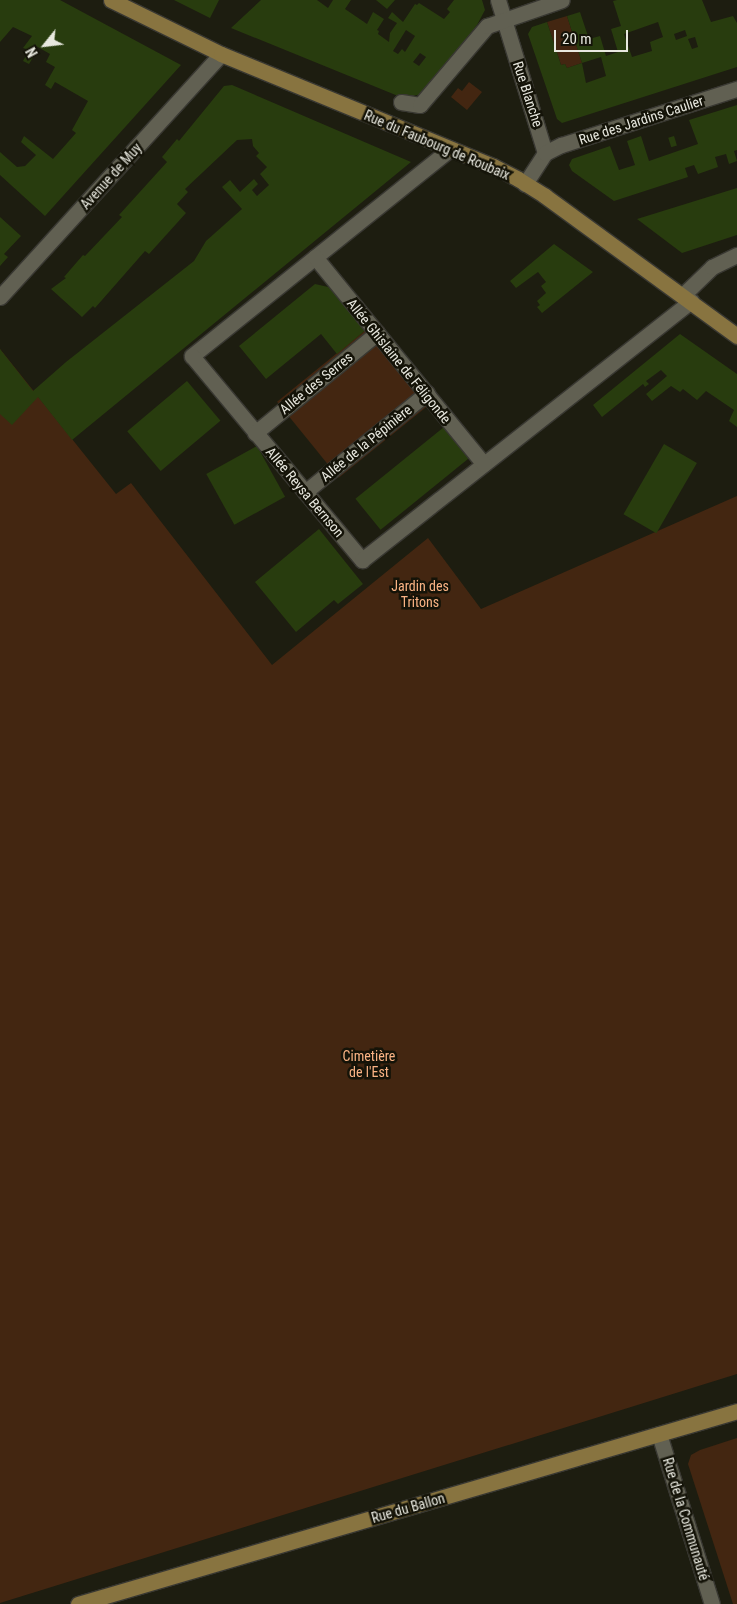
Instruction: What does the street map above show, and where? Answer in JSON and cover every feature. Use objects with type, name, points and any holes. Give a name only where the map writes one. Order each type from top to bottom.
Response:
[{"type":"main road","name":"Rue du Faubourg de Roubaix","points":[[111,0],[221,54],[493,166],[525,184],[737,336]]},
{"type":"main road","name":"Rue du Ballon","points":[[78,1604],[737,1411]]},
{"type":"street","name":"Rue Blanche","points":[[498,0],[545,153]]},
{"type":"street","points":[[402,102],[420,106],[487,26],[562,0]]},
{"type":"street","name":"Avenue de Muy","points":[[0,296],[221,54]]},
{"type":"street","name":"Rue des Jardins Caulier","points":[[545,153],[561,146],[737,89]]},
{"type":"street","name":"Allée Reysa Bernson","points":[[450,148],[192,356],[362,560],[484,464],[686,298],[712,266],[737,255]]},
{"type":"street","points":[[525,184],[545,153]]},
{"type":"street","name":"Allée Ghislaine de Féligonde","points":[[315,257],[484,464]]},
{"type":"street","name":"Allée des Serres","points":[[255,432],[377,333]]},
{"type":"street","name":"Allée de la Pépinière","points":[[305,492],[427,393]]},
{"type":"street","name":"Rue de la Communauté","points":[[659,1434],[712,1604]]},
{"type":"green space","points":[[567,16],[582,63],[567,68],[565,64],[561,65],[547,22]]},
{"type":"green space","points":[[469,82],[482,92],[467,110],[451,97],[458,88],[462,91]]},
{"type":"green space","points":[[368,328],[430,404],[339,478],[277,402]]},
{"type":"green space","name":"Cimetière de l'Est","points":[[0,349],[116,494],[131,483],[272,665],[428,538],[481,609],[737,496],[737,1374],[0,1603]]},
{"type":"green space","points":[[737,1438],[737,1604],[733,1604],[688,1464],[691,1455],[700,1450]]},
{"type":"building","points":[[0,0],[60,0],[181,65],[45,216],[0,175],[0,152],[17,167],[25,166],[36,155],[21,142],[24,136],[53,159],[76,133],[72,130],[88,101],[55,82],[51,89],[45,85],[55,67],[46,62],[50,54],[36,46],[37,51],[29,64],[23,61],[29,50],[23,48],[32,36],[13,27],[0,42]]},
{"type":"building","points":[[174,0],[219,0],[210,18]]},
{"type":"building","points":[[261,0],[317,0],[328,8],[333,0],[351,0],[345,9],[367,24],[373,12],[384,19],[377,30],[379,31],[378,34],[389,42],[390,33],[397,23],[388,18],[392,12],[403,22],[415,4],[419,3],[444,19],[450,12],[447,9],[454,0],[482,0],[485,10],[477,25],[422,94],[403,98],[231,28]],"holes":[[[406,30],[415,36],[405,52],[402,49],[398,54],[393,51]],[[420,53],[426,57],[419,66],[413,62]]]},
{"type":"building","points":[[376,0],[395,0],[387,9]]},
{"type":"building","points":[[702,0],[711,22],[733,16],[737,23],[737,67],[562,123],[557,119],[528,34],[532,27],[547,22],[561,65],[565,64],[567,68],[582,63],[567,16],[580,12],[589,39],[600,36],[606,56],[618,52],[611,29],[621,26],[613,1]],"holes":[[[658,22],[663,37],[650,42],[652,51],[632,57],[624,34]],[[685,30],[687,36],[676,40],[674,34]],[[695,37],[698,47],[692,49],[688,39]],[[601,57],[606,76],[586,83],[582,63]]]},
{"type":"building","points":[[232,85],[411,162],[72,440],[38,397],[12,425],[0,414],[0,349],[33,391],[66,362],[194,261],[206,241],[242,209],[222,187],[230,180],[240,192],[254,179],[258,184],[252,190],[257,196],[269,185],[260,174],[267,167],[256,156],[259,153],[253,146],[252,139],[237,140],[185,189],[188,192],[177,204],[186,213],[149,254],[145,251],[95,308],[93,306],[82,317],[51,289],[66,278],[64,277],[83,255],[85,256],[122,217],[119,215],[167,162],[162,157],[177,139],[179,141],[224,86]]},
{"type":"building","points":[[737,105],[737,150],[734,151],[737,161],[729,164],[726,154],[715,157],[718,167],[698,174],[694,165],[685,168],[688,177],[614,201],[572,171],[569,165],[572,159],[610,146],[619,170],[635,165],[627,141],[641,136],[649,161],[698,144],[689,120]]},
{"type":"building","points":[[674,136],[677,146],[671,147],[668,138]]},
{"type":"building","points":[[737,188],[737,235],[682,253],[637,219]]},
{"type":"building","points":[[0,217],[21,236],[4,254],[8,257],[0,266]]},
{"type":"building","points":[[554,244],[593,272],[542,313],[537,307],[540,305],[537,301],[546,293],[541,286],[546,282],[538,272],[516,288],[510,281]]},
{"type":"building","points":[[315,284],[337,289],[368,328],[337,354],[321,334],[266,379],[239,346]]},
{"type":"building","points":[[680,334],[737,374],[737,427],[729,421],[734,410],[706,391],[697,400],[683,389],[680,392],[671,386],[652,401],[646,394],[667,376],[661,370],[646,381],[649,384],[645,387],[643,384],[602,417],[593,405]]},
{"type":"building","points":[[187,381],[220,421],[161,471],[127,431]]},
{"type":"building","points":[[444,427],[469,458],[381,530],[355,499]]},
{"type":"building","points":[[664,444],[697,463],[656,533],[624,514]]},
{"type":"building","points":[[257,446],[285,497],[234,525],[206,474]]},
{"type":"building","points":[[319,529],[363,584],[338,604],[334,600],[296,632],[255,582]]},
{"type":"park label","name":"Jardin des Tritons","points":[[420,594]]}]
